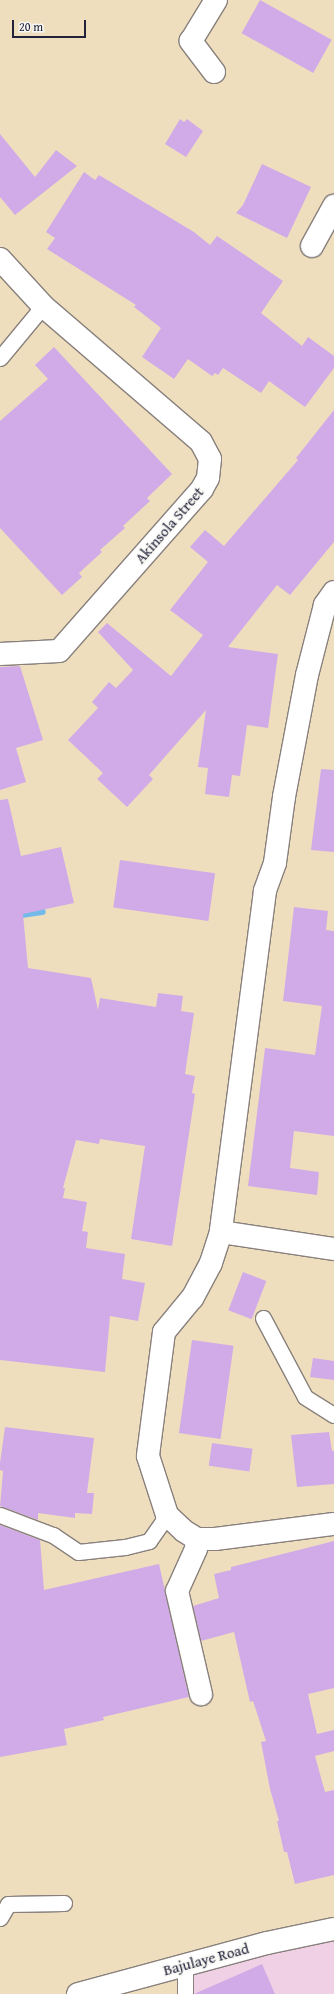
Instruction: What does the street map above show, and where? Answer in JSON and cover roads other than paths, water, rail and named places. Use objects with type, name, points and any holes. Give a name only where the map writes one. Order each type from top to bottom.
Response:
[{"type":"street","points":[[214,72],[191,41],[216,0]]},
{"type":"street","points":[[312,246],[334,206]]},
{"type":"street","name":"Akinsola Street","points":[[0,259],[43,306],[201,442],[210,459],[208,478],[202,489],[59,651],[0,654]]},
{"type":"street","points":[[334,592],[325,605],[307,674],[284,797],[275,863],[265,891],[221,1232],[211,1263],[192,1298],[164,1332],[148,1456],[167,1515],[184,1531],[196,1539],[215,1539],[334,1524]]},
{"type":"street","points":[[221,1232],[334,1249]]},
{"type":"street","points":[[196,1539],[196,1549],[177,1591],[201,1694]]},
{"type":"street","name":"Bajulaye Road","points":[[78,1994],[267,1943],[334,1929]]},
{"type":"lane","points":[[0,358],[43,306]]},
{"type":"lane","points":[[263,1318],[305,1397],[334,1415]]},
{"type":"lane","points":[[0,1515],[53,1535],[78,1552],[125,1547],[149,1541],[167,1515]]},
{"type":"lane","points":[[0,1918],[8,1904],[64,1903]]},
{"type":"lane","points":[[185,1965],[185,1994]]},
{"type":"waterway","points":[[0,917],[42,911]]}]
